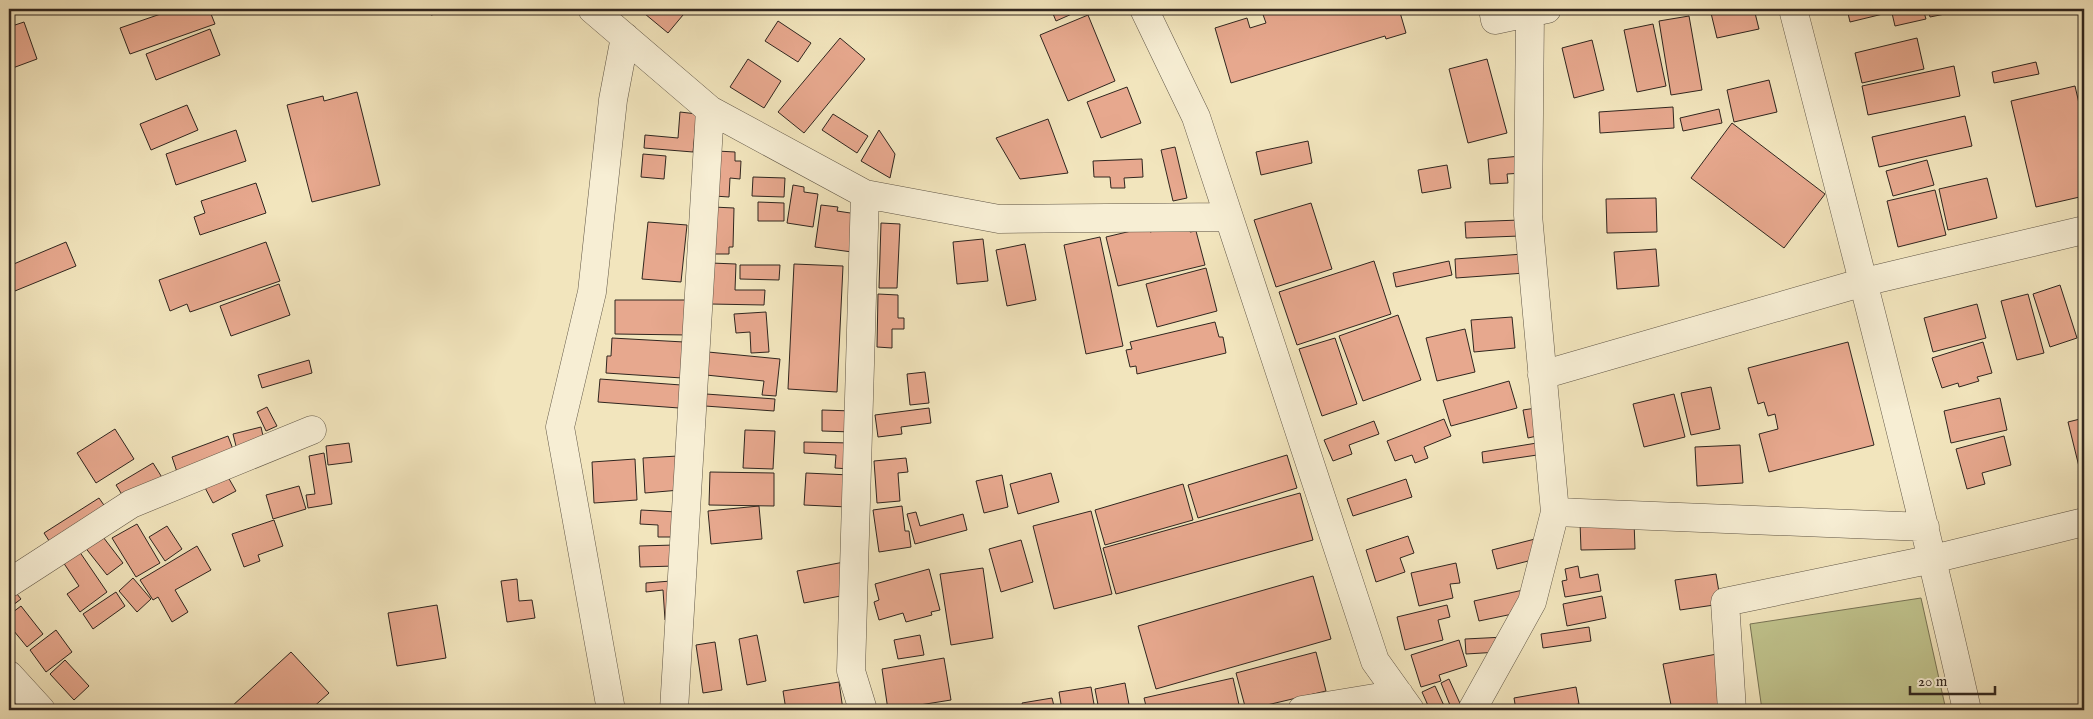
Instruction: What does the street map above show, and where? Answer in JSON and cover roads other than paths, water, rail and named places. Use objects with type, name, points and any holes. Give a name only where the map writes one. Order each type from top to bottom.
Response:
[{"type":"street","points":[[592,9],[710,110],[865,194],[1000,219],[1229,217]]},
{"type":"street","points":[[1144,9],[1196,116],[1376,661],[1404,702],[1302,710]]},
{"type":"street","points":[[1472,710],[1532,602],[1554,512],[1528,215],[1538,11],[1495,20],[1493,9]]},
{"type":"street","points":[[1792,9],[1864,282],[1933,559],[1967,710]]},
{"type":"street","points":[[611,710],[560,427],[592,292],[613,100],[625,37]]},
{"type":"street","points":[[674,710],[710,110]]},
{"type":"street","points":[[863,710],[851,671],[865,194]]},
{"type":"street","points":[[1542,375],[1864,282],[2084,230]]},
{"type":"street","points":[[9,583],[131,504],[312,430]]},
{"type":"street","points":[[1554,512],[1925,527]]},
{"type":"street","points":[[1732,710],[1725,602],[1933,559],[2084,522]]},
{"type":"street","points":[[11,681],[41,710]]}]
